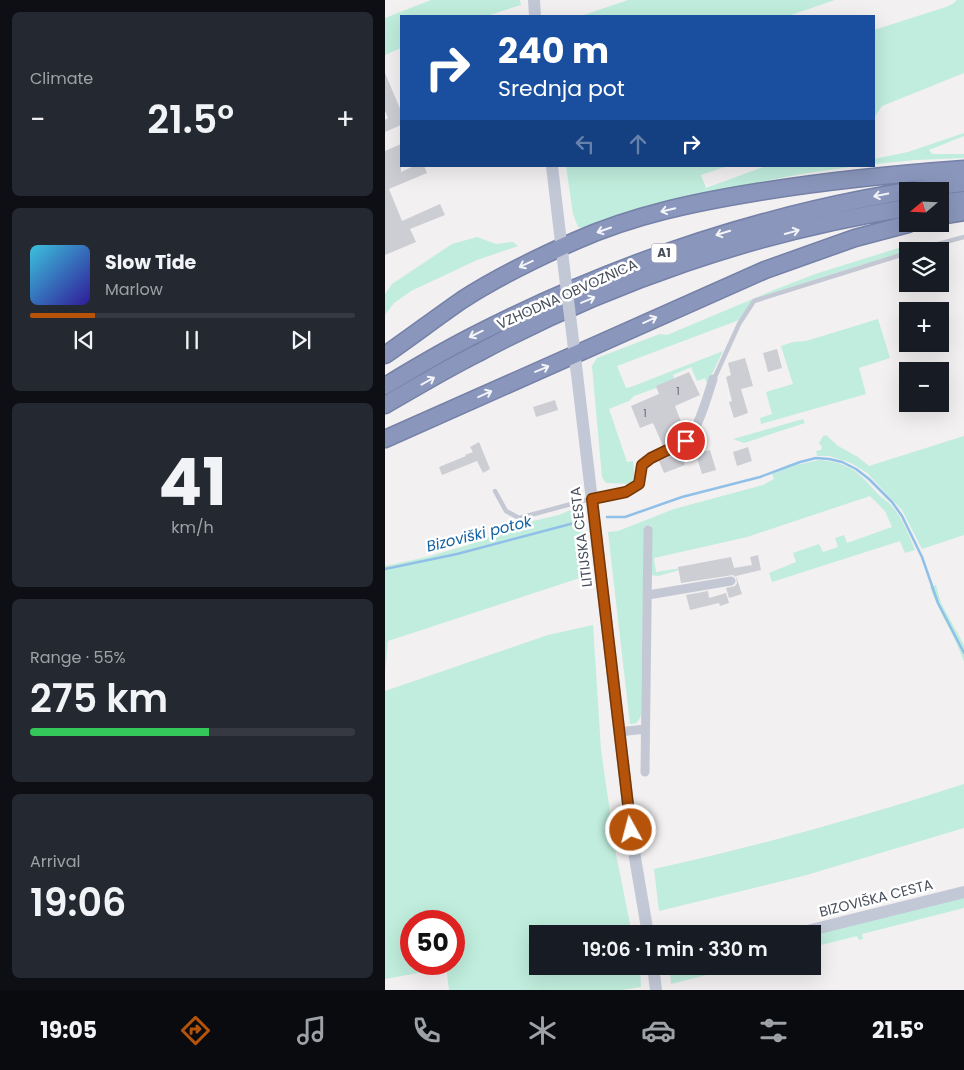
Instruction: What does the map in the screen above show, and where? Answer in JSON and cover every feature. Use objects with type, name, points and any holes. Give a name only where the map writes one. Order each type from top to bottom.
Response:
[{"type":"highway","points":[[385,355],[477,291],[517,268],[578,240],[658,213],[733,196],[883,175],[964,169]]},
{"type":"highway","name":"VZHODNA OBVOZNICA","points":[[385,386],[470,337],[505,320],[586,283],[649,258],[743,227],[790,214],[886,194],[964,183]]},
{"type":"highway","points":[[949,202],[964,200]]},
{"type":"highway","name":"VZHODNA OBVOZNICA","points":[[385,404],[478,352],[588,301],[654,274],[709,255],[784,234],[851,218],[899,209]]},
{"type":"highway","points":[[949,214],[964,212]]},
{"type":"highway","points":[[385,439],[765,270],[855,238],[899,226]]},
{"type":"main road","points":[[534,0],[535,15]]},
{"type":"main road","name":"LITIJSKA CESTA","points":[[552,167],[633,846],[646,925]]},
{"type":"main road","name":"BIZOVIŠKA CESTA","points":[[821,928],[964,892]]},
{"type":"main road","points":[[657,975],[657,990]]},
{"type":"street","points":[[592,499],[626,492],[639,484],[642,465],[651,458],[686,441],[693,432],[713,379]]},
{"type":"street","points":[[645,772],[648,530]]},
{"type":"street","points":[[648,595],[731,581]]},
{"type":"street","points":[[619,732],[645,729]]},
{"type":"lane","points":[[946,242],[964,237]]},
{"type":"lane","points":[[713,379],[739,324],[754,301],[899,256]]},
{"type":"lane","points":[[495,491],[505,511],[519,518],[592,499]]},
{"type":"green space","points":[[431,0],[520,0],[521,5],[489,15],[400,15],[400,48],[385,55],[385,18]]},
{"type":"green space","points":[[628,0],[835,0],[791,15],[584,15]]},
{"type":"green space","points":[[957,0],[964,0],[964,73],[882,106],[875,116],[875,30],[954,3]]},
{"type":"green space","points":[[964,133],[964,136],[929,150],[932,154],[964,154],[964,158],[875,164],[875,159],[908,152]]},
{"type":"green space","points":[[566,167],[725,167],[701,175],[706,188],[763,167],[850,167],[801,174],[662,202],[583,228],[578,227],[573,214]]},
{"type":"green space","points":[[477,237],[496,244],[513,242],[518,246],[477,260],[411,291],[394,303],[385,315],[385,294],[392,284],[452,244]]},
{"type":"green space","points":[[899,248],[899,253],[804,283],[753,304],[739,320],[617,366],[626,388],[723,351],[708,382],[706,382],[705,378],[697,381],[691,367],[673,375],[675,381],[634,396],[629,401],[609,409],[627,462],[633,461],[635,481],[633,484],[606,483],[602,477],[592,366],[597,358],[660,334],[667,335],[815,274]]},
{"type":"green space","points":[[878,319],[890,358],[859,368],[866,394],[761,424],[760,418],[772,414],[766,392],[793,384],[781,346],[793,342],[806,341]]},
{"type":"green space","points":[[803,419],[805,423],[744,443],[733,439]]},
{"type":"green space","points":[[826,435],[838,446],[858,457],[869,466],[964,436],[964,535],[922,549],[902,510],[867,473],[851,463],[829,456],[817,456],[816,451],[821,450],[822,447],[819,443],[823,436]]},
{"type":"green space","points":[[820,460],[838,463],[858,473],[899,515],[915,550],[905,553],[900,541],[772,582],[769,573],[796,562],[793,553],[819,544],[823,552],[838,547],[835,538],[844,535],[847,543],[892,527],[885,511],[870,496],[747,537],[654,558],[656,572],[694,566],[658,576],[651,575],[651,525],[644,527],[641,715],[637,722],[630,724],[608,532],[618,531],[674,509],[763,485],[774,479],[772,474],[795,465]]},
{"type":"green space","points":[[575,508],[583,533],[586,576],[388,641],[385,672],[385,566],[465,546]]},
{"type":"green space","points":[[936,585],[941,603],[964,645],[964,662],[930,587]]},
{"type":"green space","points":[[593,625],[601,750],[616,854],[630,925],[529,925],[529,975],[640,975],[641,987],[622,990],[449,990],[447,975],[465,975],[465,910],[400,910],[400,975],[407,975],[385,979],[385,691],[548,635]]},
{"type":"green space","points":[[964,784],[964,828],[803,876],[659,911],[654,869],[810,830]]},
{"type":"green space","points":[[964,897],[964,908],[862,934],[863,939],[859,940],[857,936],[821,945],[821,933]]},
{"type":"green space","points":[[670,975],[706,975],[671,984]]},
{"type":"building","points":[[385,73],[400,109],[400,125],[385,132],[385,120],[388,118],[385,111]]},
{"type":"building","points":[[400,144],[401,172],[412,167],[424,167],[427,173],[389,189],[402,221],[440,204],[445,215],[410,229],[416,242],[385,255],[385,151]]},
{"type":"building","points":[[777,349],[782,368],[768,372],[763,353]]},
{"type":"building","points":[[745,358],[753,386],[741,389],[748,413],[734,418],[729,402],[732,401],[726,377],[731,375],[728,363]]},
{"type":"building","points":[[689,372],[700,395],[675,406],[685,432],[679,438],[663,446],[653,423],[640,428],[631,406],[659,394],[656,386]]},
{"type":"building","points":[[555,400],[558,410],[536,417],[533,407]]},
{"type":"building","points":[[696,440],[703,440],[702,452],[710,450],[716,470],[702,474],[694,448],[688,447]]},
{"type":"building","points":[[479,442],[490,469],[483,473],[477,461],[442,475],[439,467],[473,452],[470,447]]},
{"type":"building","points":[[748,447],[752,461],[737,466],[733,452]]},
{"type":"building","points":[[680,452],[685,465],[664,473],[659,461]]},
{"type":"building","points":[[758,555],[761,570],[736,576],[742,594],[729,598],[726,588],[735,586],[737,583],[736,577],[733,575],[681,583],[678,567],[731,557],[734,568],[752,565],[750,557]]},
{"type":"building","points":[[708,591],[709,598],[726,593],[729,603],[720,606],[719,603],[690,610],[686,595]]},
{"type":"waterway","points":[[607,517],[625,517],[682,497],[760,477],[816,458],[842,462],[856,469],[869,479],[892,502],[902,516],[922,557],[938,603],[964,653]]},
{"type":"waterway","name":"Bizoviški potok","points":[[385,569],[457,554],[578,522]]},
{"type":"route","points":[[631,830],[592,499],[626,492],[639,484],[642,465],[651,458],[686,441]]}]
